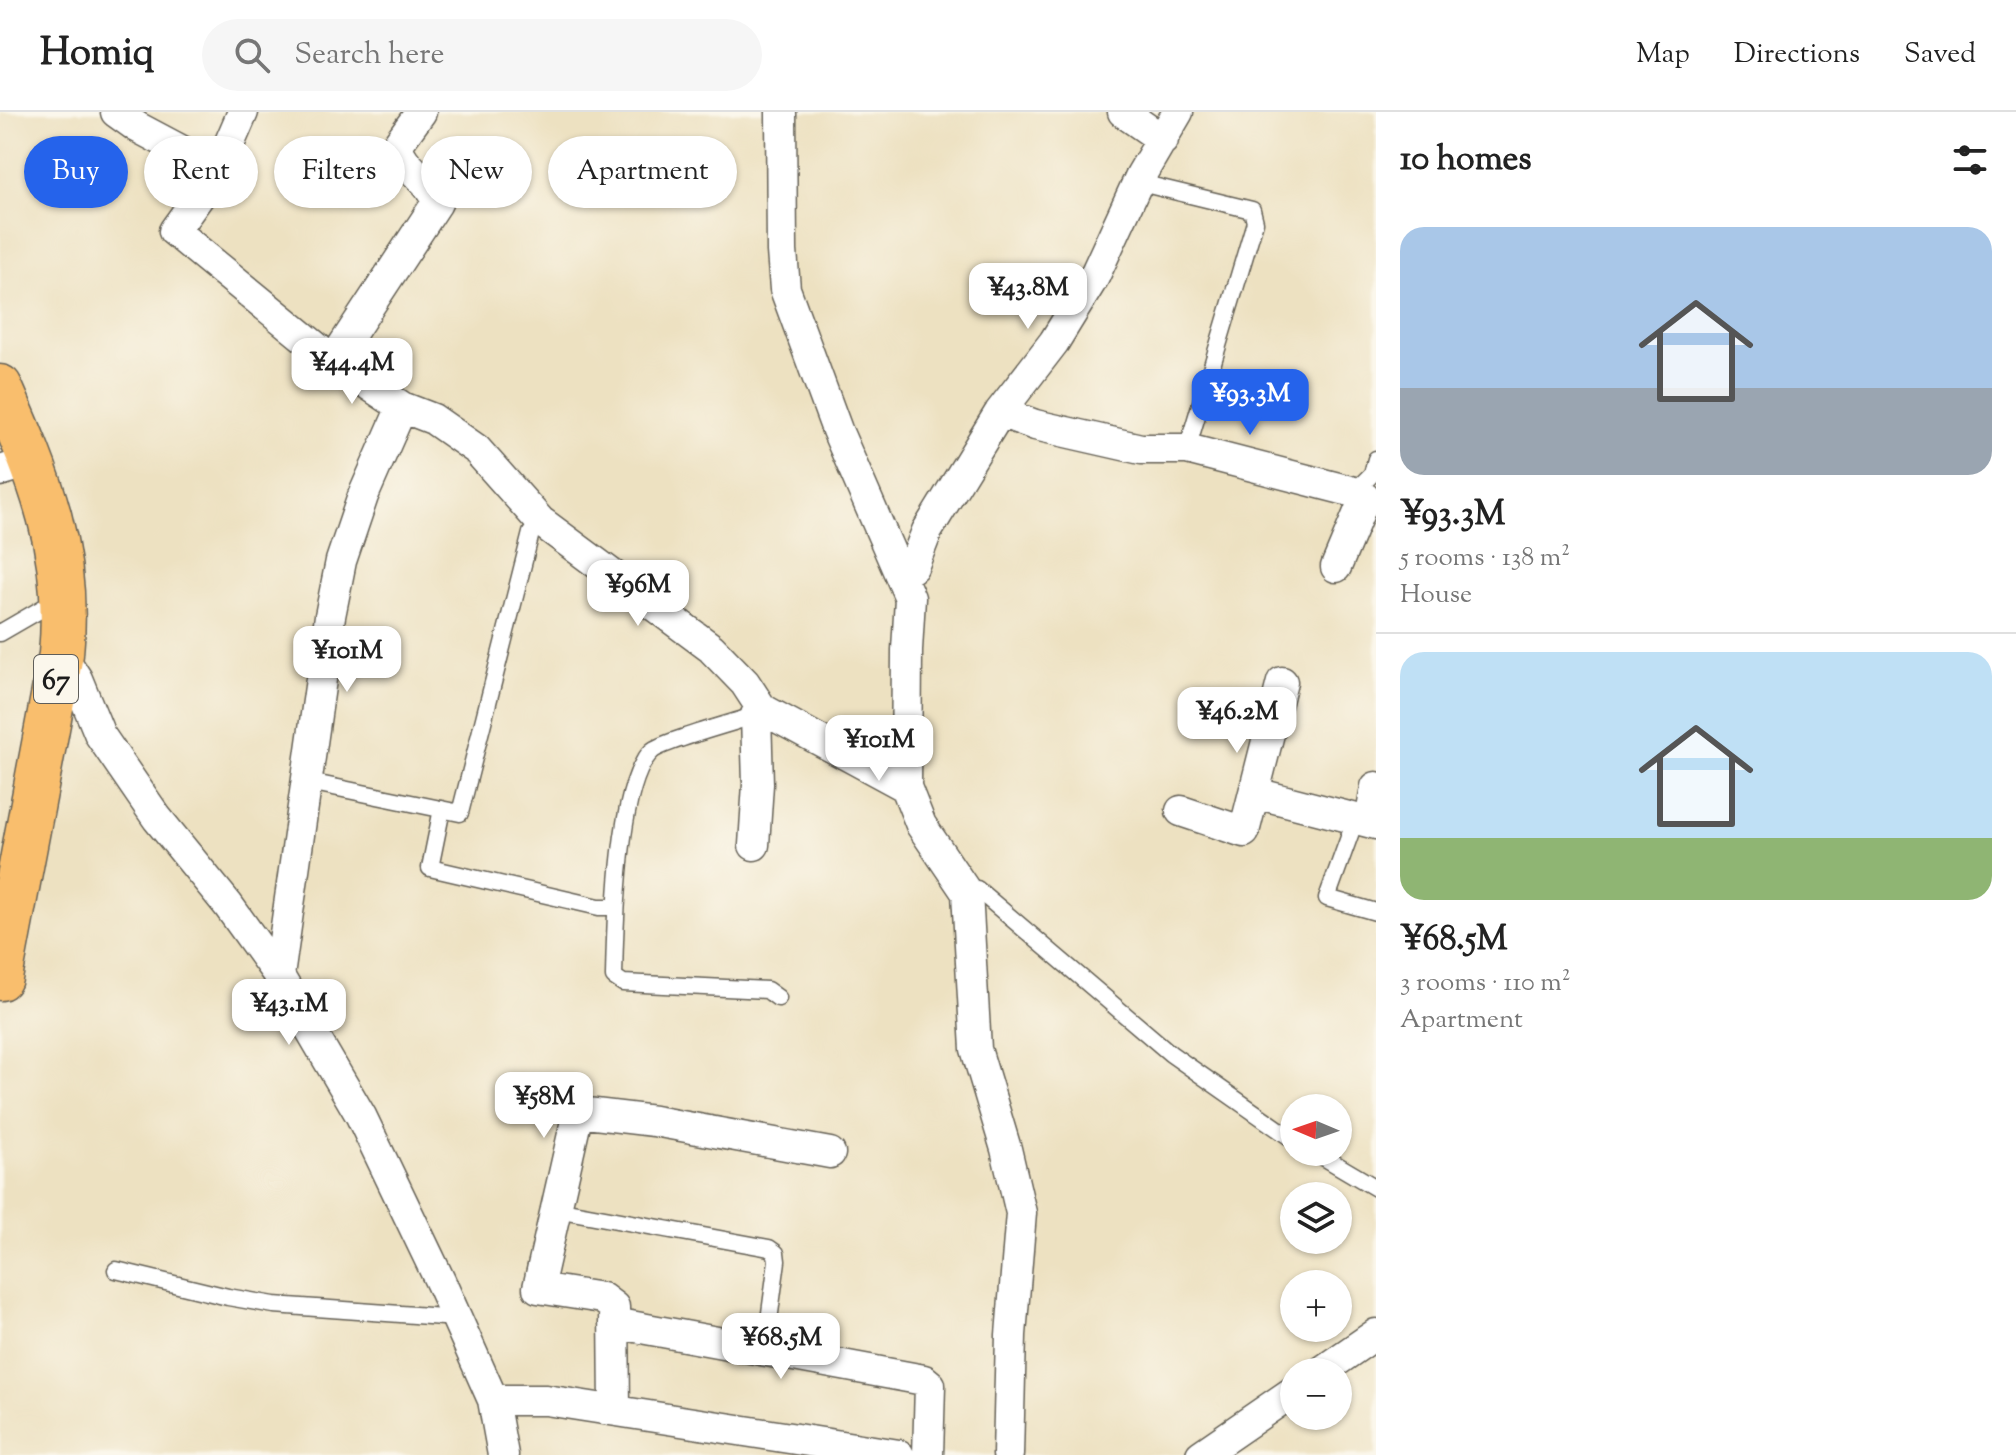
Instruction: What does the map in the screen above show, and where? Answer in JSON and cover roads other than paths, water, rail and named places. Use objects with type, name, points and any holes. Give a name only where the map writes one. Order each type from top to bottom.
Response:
[{"type":"main road","name":"67","points":[[0,387],[17,466],[56,536],[64,621],[61,654],[0,978]]},
{"type":"street","points":[[116,112],[154,136]]},
{"type":"street","points":[[233,136],[243,112]]},
{"type":"street","points":[[333,361],[437,203],[434,191],[399,157],[397,145],[421,112]]},
{"type":"street","points":[[781,112],[785,289],[837,430],[910,598],[906,787],[921,825],[967,893],[976,1049],[1006,1149],[1021,1213],[1011,1335],[1008,1455]]},
{"type":"street","points":[[1123,112],[1163,140]]},
{"type":"street","points":[[901,575],[913,567],[927,531],[1000,412],[1054,342],[1094,277],[1141,175],[1178,112]]},
{"type":"street","points":[[191,208],[174,231],[333,361],[402,407],[433,419],[476,449],[540,521],[711,648],[745,683],[759,712],[754,845]]},
{"type":"street","points":[[279,976],[309,782],[330,616],[341,561],[363,496],[402,407]]},
{"type":"street","points":[[1000,412],[1035,425],[1141,449],[1187,449],[1354,492],[1365,498],[1336,567]]},
{"type":"street","points":[[61,654],[77,679],[100,735],[157,818],[228,905],[279,976],[361,1116],[493,1400],[503,1455]]},
{"type":"street","points":[[1181,811],[1244,832],[1282,682]]},
{"type":"street","points":[[759,712],[906,787]]},
{"type":"street","points":[[1255,793],[1367,821],[1376,787]]},
{"type":"street","points":[[615,1410],[614,1307],[602,1298],[538,1288],[578,1112],[654,1121],[830,1153]]},
{"type":"street","points":[[614,1323],[924,1380],[930,1385],[928,1455]]},
{"type":"street","points":[[1341,1358],[1376,1334]]},
{"type":"street","points":[[493,1400],[546,1400],[899,1455]]},
{"type":"street","points":[[1201,1455],[1280,1401]]},
{"type":"lane","points":[[1141,175],[1153,186],[1252,210],[1255,222],[1187,449]]},
{"type":"lane","points":[[1354,492],[1372,474],[1376,459]]},
{"type":"lane","points":[[309,782],[460,813],[531,533],[540,521]]},
{"type":"lane","points":[[0,633],[63,597]]},
{"type":"lane","points":[[759,712],[653,749],[642,765],[629,804],[615,907],[614,977],[623,983],[767,990],[778,998]]},
{"type":"lane","points":[[442,809],[430,868],[599,907],[615,907]]},
{"type":"lane","points":[[1367,821],[1327,898],[1376,912]]},
{"type":"lane","points":[[967,893],[977,889],[1171,1054],[1280,1130]]},
{"type":"lane","points":[[1339,1166],[1376,1188]]},
{"type":"lane","points":[[556,1209],[769,1248],[776,1253],[777,1261],[765,1350]]},
{"type":"lane","points":[[116,1270],[274,1305],[457,1318]]}]
